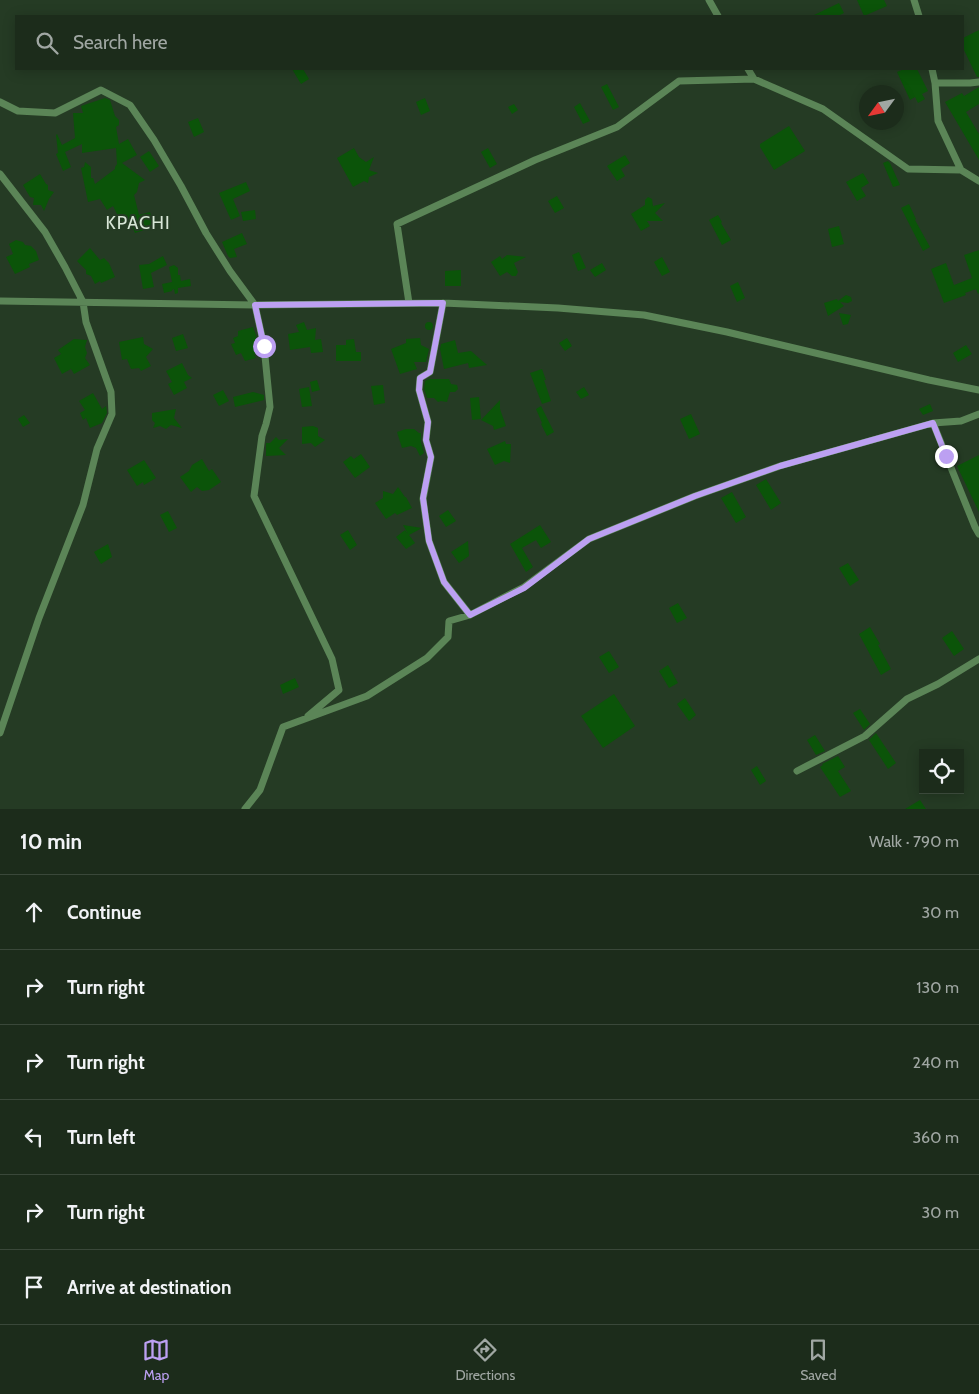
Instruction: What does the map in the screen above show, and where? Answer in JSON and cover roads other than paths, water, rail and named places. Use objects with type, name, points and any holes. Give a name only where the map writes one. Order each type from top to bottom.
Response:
[{"type":"street","points":[[709,0],[717,15]]},
{"type":"street","points":[[914,0],[918,15]]},
{"type":"street","points":[[749,70],[754,80]]},
{"type":"street","points":[[932,70],[938,121],[962,170],[979,181]]},
{"type":"street","points":[[409,303],[396,224],[535,160],[617,127],[679,81],[754,80],[823,109],[908,169],[962,170]]},
{"type":"street","points":[[935,83],[979,82]]},
{"type":"street","points":[[0,102],[18,111],[55,113],[100,90],[130,105],[182,186],[211,240],[255,305],[264,346],[270,407],[261,442],[254,496],[332,660],[339,690],[304,719]]},
{"type":"street","points":[[0,174],[45,232],[83,302],[86,322],[111,392],[112,414],[97,449],[83,505],[39,618],[0,732]]},
{"type":"street","points":[[0,300],[255,305],[443,303],[558,308],[644,315],[727,332],[979,390]]},
{"type":"street","points":[[443,303],[430,372],[420,378],[419,390],[428,422],[426,440],[431,457],[423,498],[429,541],[444,582],[470,615]]},
{"type":"street","points":[[244,809],[260,790],[283,728],[367,696],[427,658],[448,637],[450,620],[470,615],[524,588],[589,539],[695,496],[770,470],[933,423],[961,420],[979,414]]},
{"type":"street","points":[[933,423],[979,534]]},
{"type":"street","points":[[797,771],[865,736],[907,699],[938,684],[979,659]]},
{"type":"district","name":"KPACHI","points":[[138,223]]}]
